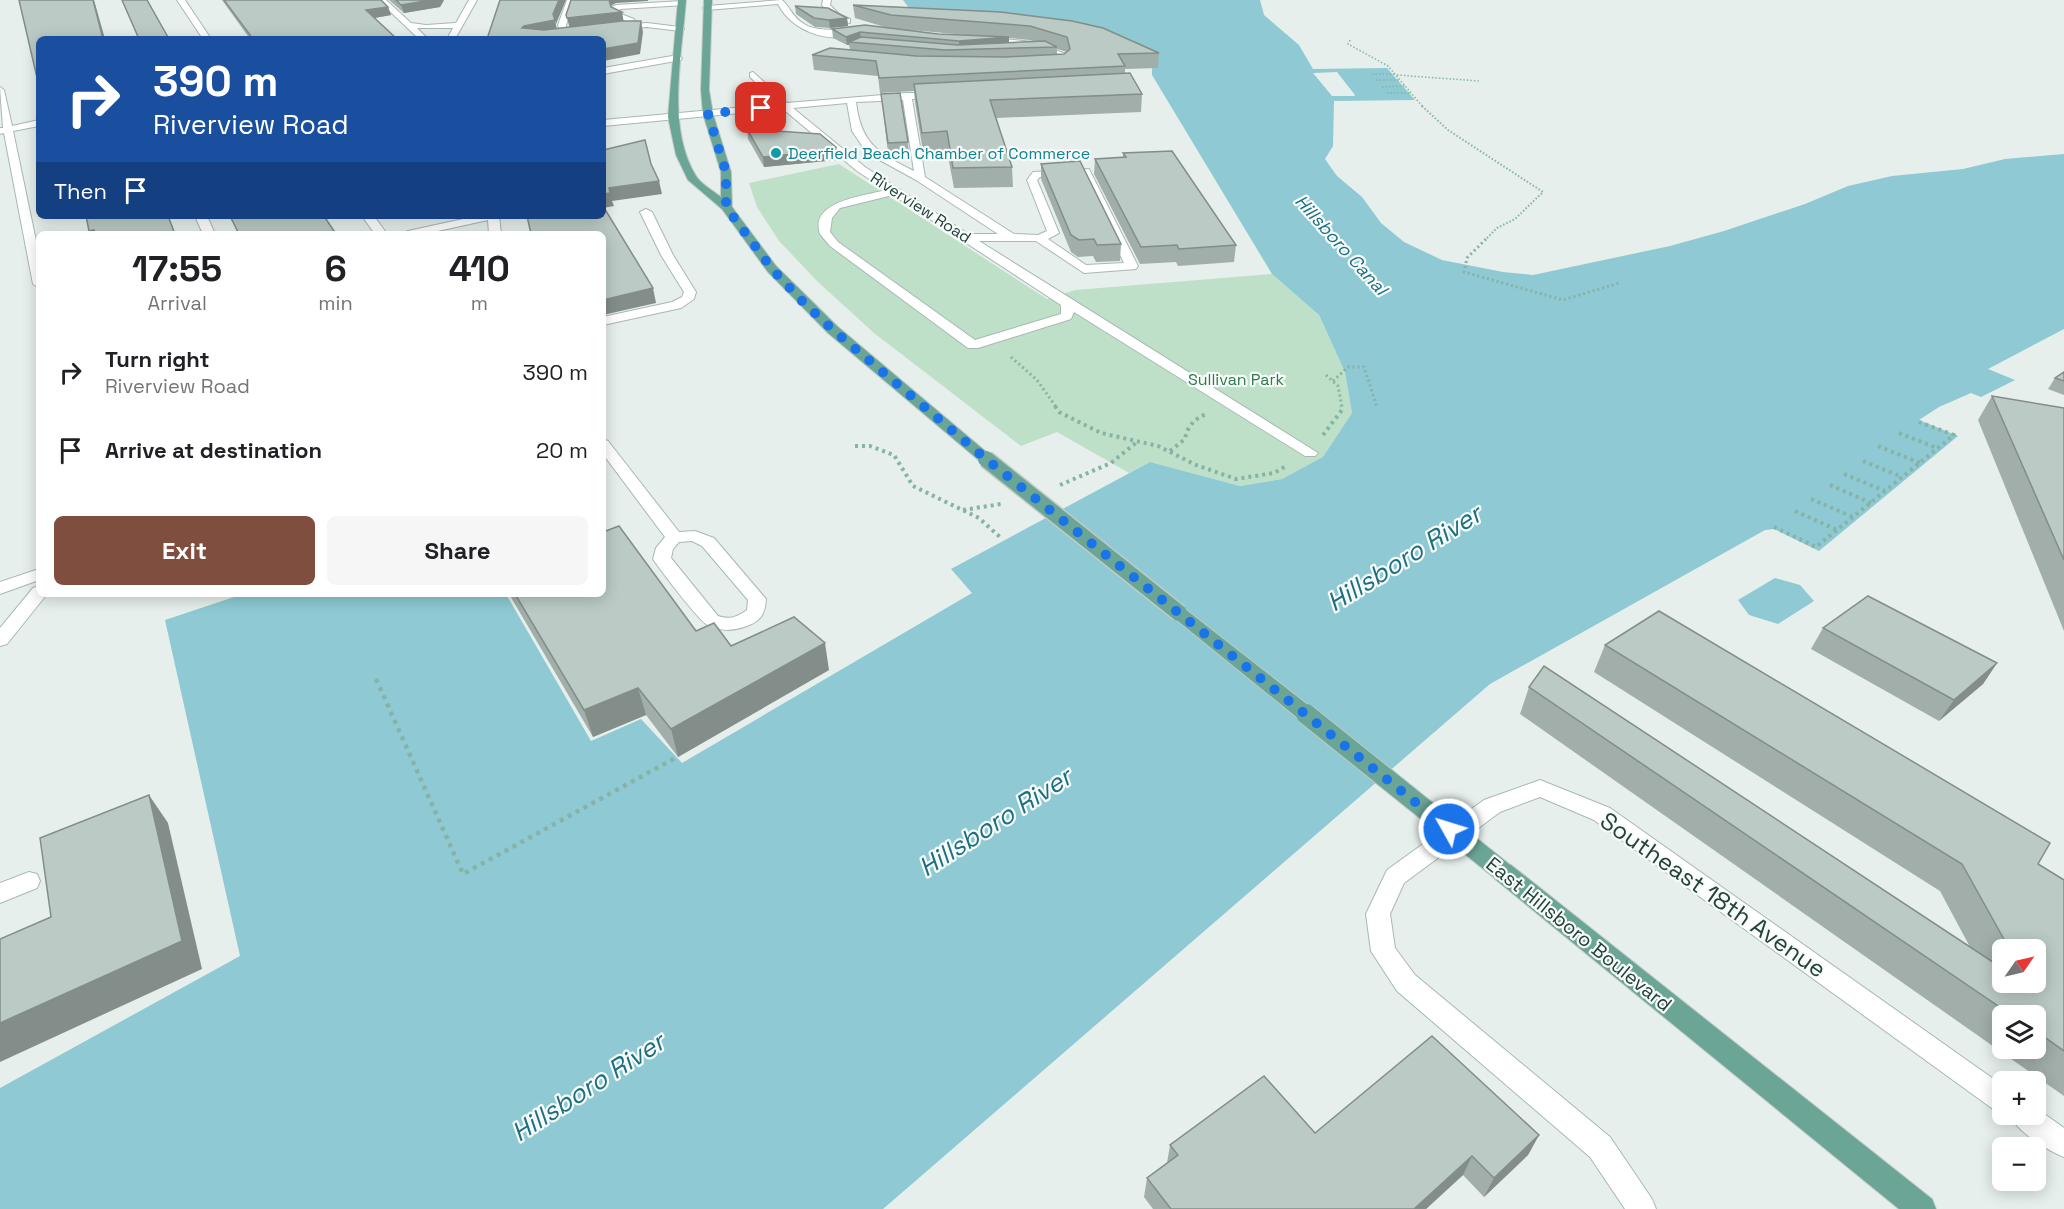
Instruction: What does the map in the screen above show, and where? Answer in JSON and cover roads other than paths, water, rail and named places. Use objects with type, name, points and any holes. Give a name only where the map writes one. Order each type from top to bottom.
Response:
[{"type":"main road","name":"East Hillsboro Boulevard","points":[[682,2],[673,117],[681,155],[693,180],[726,207],[772,269],[803,302],[986,459],[1922,1209]]},
{"type":"main road","points":[[705,6],[705,90],[708,114],[726,172],[726,207]]},
{"type":"main road","points":[[681,15],[695,20],[706,48]]},
{"type":"street","points":[[181,0],[205,36]]},
{"type":"street","points":[[382,0],[421,36]]},
{"type":"street","points":[[453,36],[473,0]]},
{"type":"street","points":[[554,35],[569,33],[562,25],[571,0]]},
{"type":"street","points":[[705,6],[782,1],[784,13],[790,19],[822,34],[849,33],[866,29],[836,16],[826,5],[827,0]]},
{"type":"street","points":[[631,21],[618,15],[616,7],[682,2]]},
{"type":"street","points":[[670,15],[681,15]]},
{"type":"street","points":[[650,17],[610,26],[680,28]]},
{"type":"street","points":[[410,25],[426,27],[459,25]]},
{"type":"street","points":[[978,39],[1011,40],[1047,49],[1063,56],[1064,64],[1045,65]]},
{"type":"street","points":[[1016,52],[1047,49]]},
{"type":"street","points":[[606,71],[678,58]]},
{"type":"street","name":"Riverview Road","points":[[753,75],[834,148],[895,191],[1067,303],[1093,316],[1310,453]]},
{"type":"street","points":[[0,90],[3,131],[36,271]]},
{"type":"street","points":[[606,123],[851,100],[953,94]]},
{"type":"street","points":[[907,96],[920,178]]},
{"type":"street","points":[[851,100],[859,139],[867,151],[920,178],[1011,238]]},
{"type":"street","points":[[3,131],[36,124]]},
{"type":"street","points":[[966,237],[1039,238],[1053,232],[1032,180],[1037,174],[1085,171],[1132,266],[1084,269],[1039,238]]},
{"type":"street","points":[[895,191],[836,206],[826,217],[824,232],[834,244],[973,345],[1066,316],[1069,309],[1067,303]]},
{"type":"street","points":[[606,320],[676,305],[688,299],[690,292],[686,282],[667,255],[646,212]]},
{"type":"street","points":[[422,231],[479,219]]},
{"type":"street","points":[[606,448],[674,537]]},
{"type":"street","points":[[695,536],[708,542],[757,599],[756,613],[741,622],[726,625],[712,620],[662,559],[665,548],[674,537],[695,536]]},
{"type":"street","points":[[0,588],[36,575]]},
{"type":"street","points":[[0,640],[36,596]]},
{"type":"street","name":"Southeast 18th Avenue","points":[[1642,1209],[1600,1147],[1406,983],[1383,951],[1378,914],[1395,877],[1492,806],[1540,788],[1602,814],[1992,1093]]},
{"type":"street","points":[[0,893],[29,881]]},
{"type":"street","points":[[2037,1125],[2064,1144]]},
{"type":"water","points":[[903,0],[1260,0],[1264,15],[1299,45],[1313,69],[1387,68],[1415,100],[1334,101],[1333,146],[1325,159],[1337,176],[1362,197],[1381,223],[1404,242],[1442,260],[1503,272],[1533,275],[1670,246],[1805,204],[1848,186],[1892,176],[1963,169],[2005,159],[2064,154],[2064,329],[1988,369],[2015,380],[1981,397],[1971,393],[1939,407],[1919,420],[1958,436],[1819,551],[1774,529],[1765,530],[1490,684],[883,1209],[0,1209],[0,1088],[240,956],[165,620],[234,597],[508,597],[591,741],[641,719],[682,763],[972,593],[951,569],[1150,462],[1240,486],[1282,479],[1323,457],[1352,413],[1345,372],[1319,315],[1272,274],[1152,75],[1152,64],[909,8]],"holes":[[[1337,72],[1354,96],[1332,96],[1313,73]]]},
{"type":"water","points":[[1775,578],[1800,585],[1814,601],[1778,624],[1749,615],[1738,600]]},
{"type":"place","name":"Deerfield Beach Chamber of Commerce","points":[[776,153]]},
{"type":"water label","name":"Hillsboro Canal","points":[[1341,245]]},
{"type":"water label","name":"Hillsboro River","points":[[1404,558]]},
{"type":"water label","name":"Hillsboro River","points":[[995,822]]},
{"type":"water label","name":"Hillsboro River","points":[[588,1087]]},
{"type":"park label","name":"Sullivan Park","points":[[1236,379]]}]
